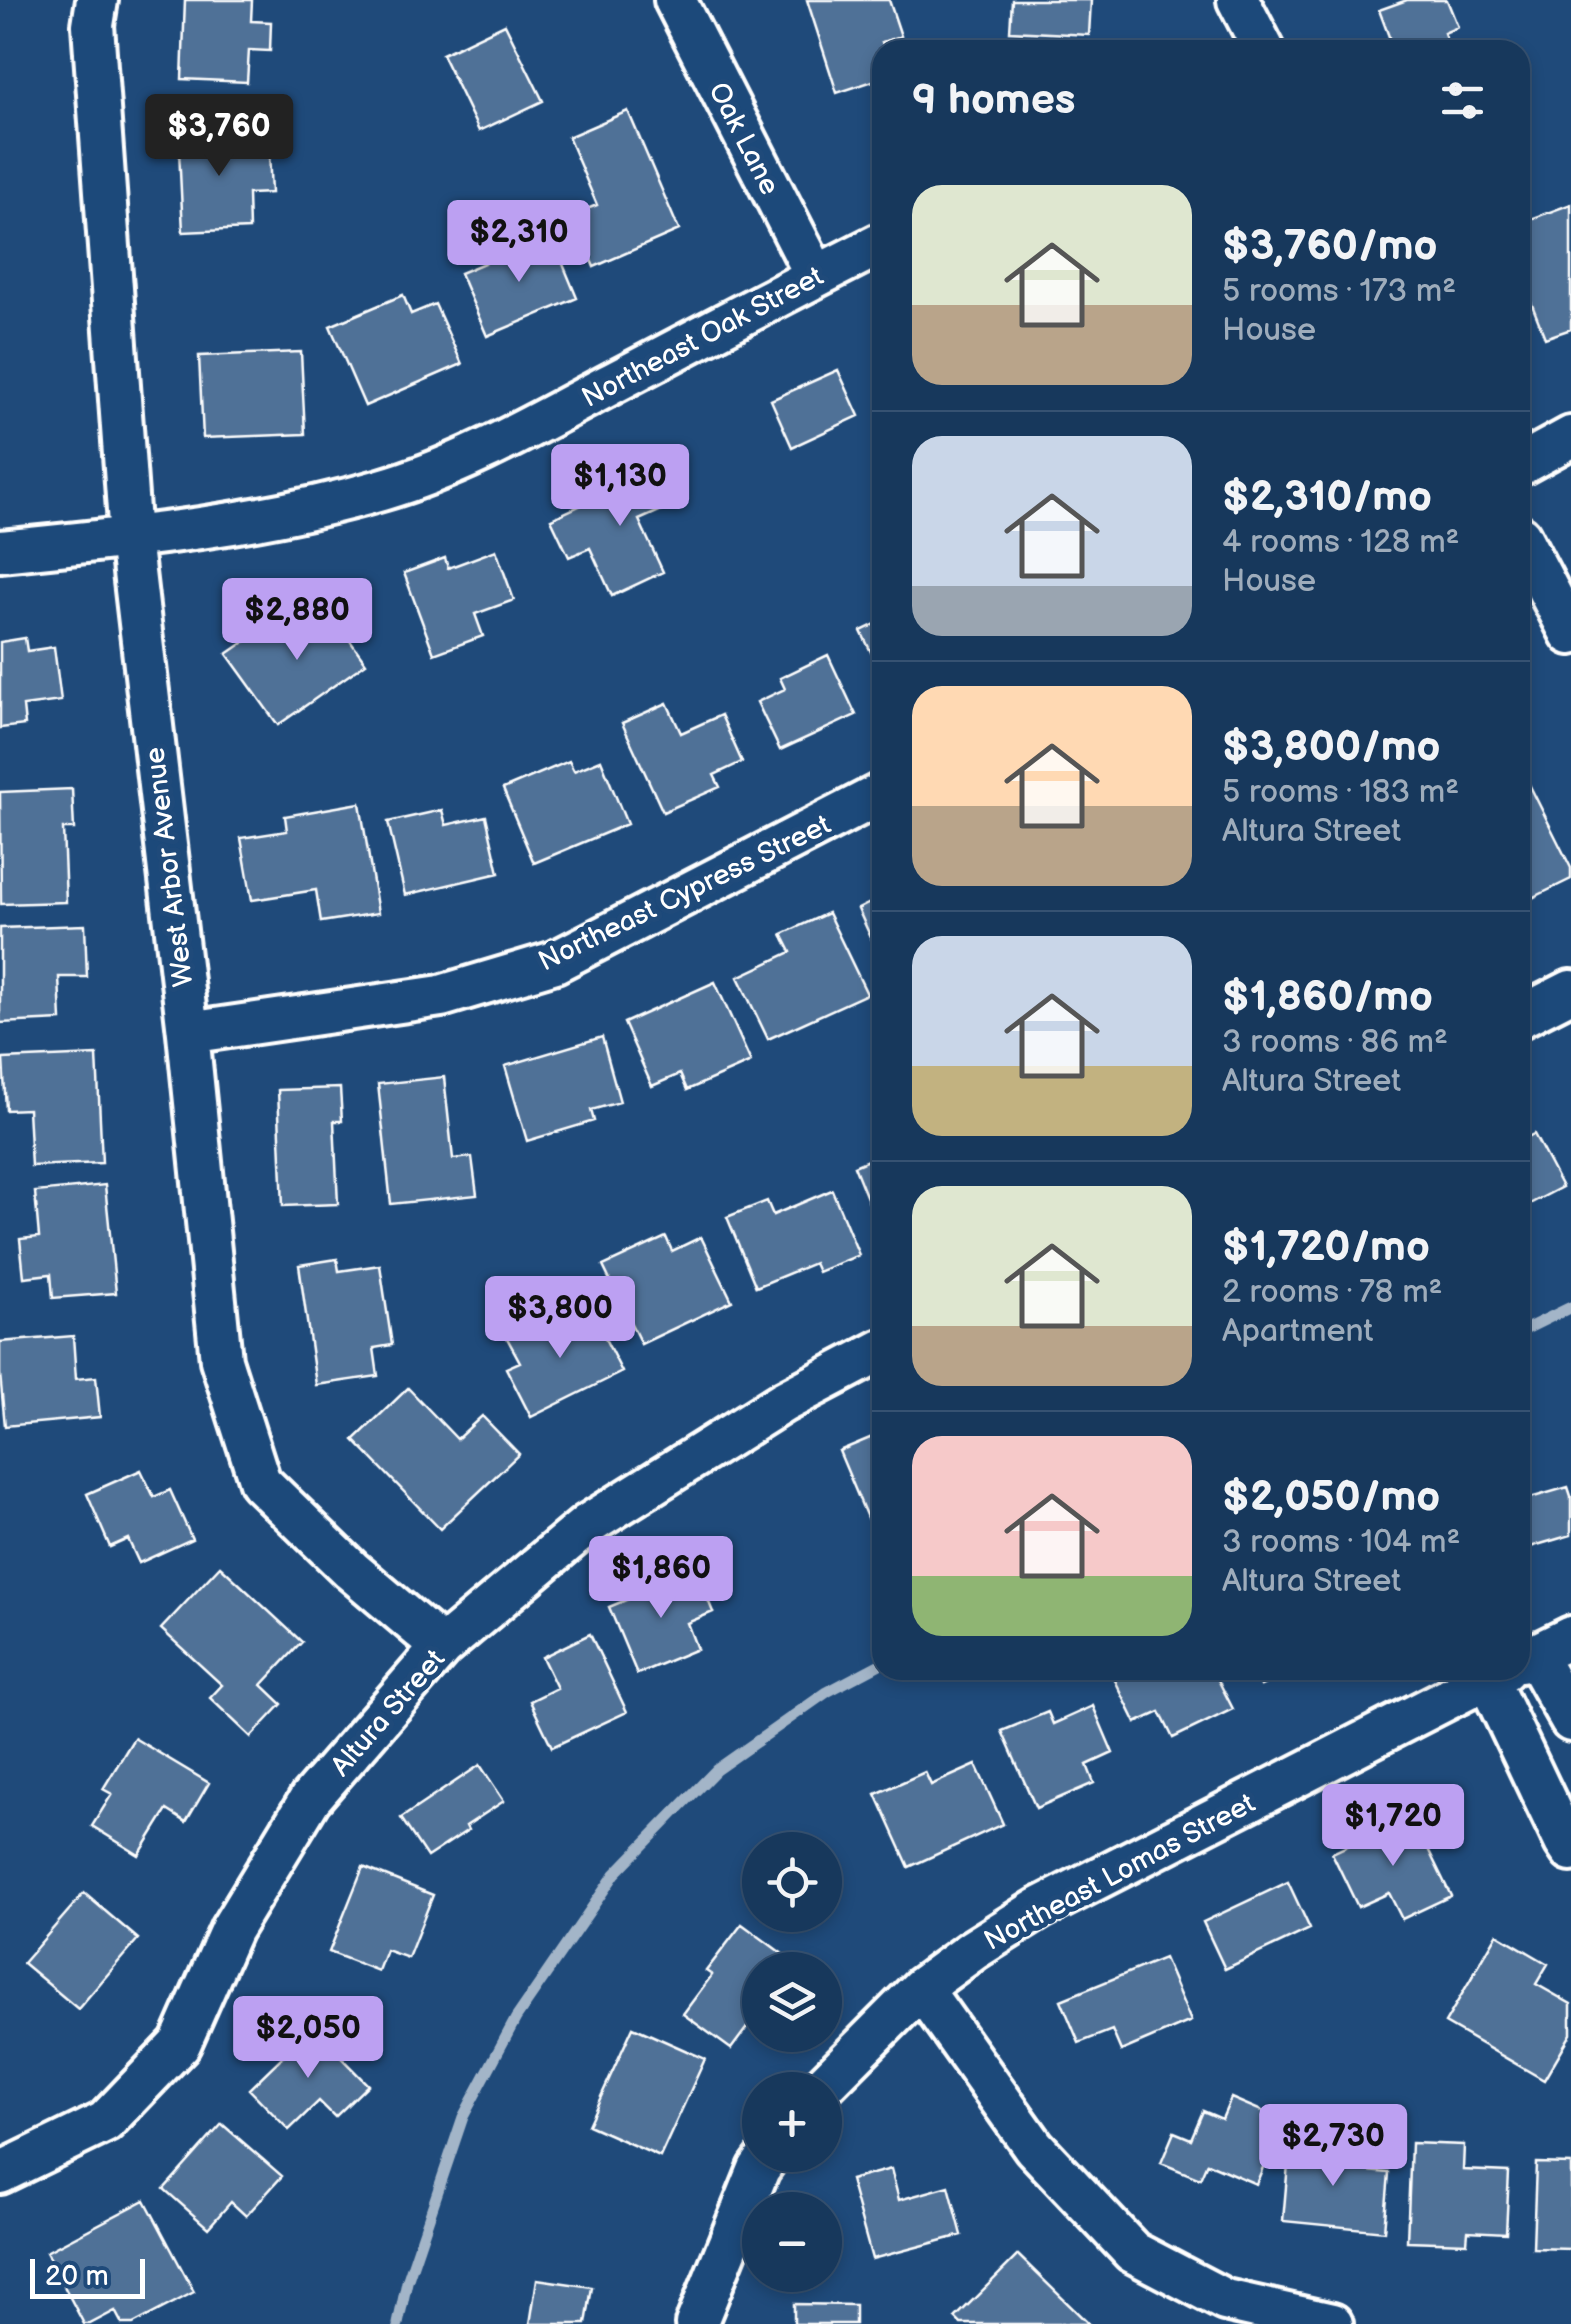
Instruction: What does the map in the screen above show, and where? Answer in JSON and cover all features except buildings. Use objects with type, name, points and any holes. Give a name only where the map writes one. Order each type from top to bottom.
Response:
[{"type":"street","name":"West Arbor Avenue","points":[[97,0],[93,25],[130,538],[188,1033],[221,1360],[260,1482],[351,1570],[442,1647]]},
{"type":"street","name":"Oak Lane","points":[[675,0],[816,276]]},
{"type":"street","points":[[1238,0],[1259,40]]},
{"type":"street","name":"Northeast Oak Street","points":[[0,551],[256,520],[382,490],[488,450],[872,248]]},
{"type":"street","points":[[1530,459],[1571,438]]},
{"type":"street","points":[[1530,555],[1571,634]]},
{"type":"street","name":"Northeast Cypress Street","points":[[188,1033],[441,996],[555,962],[872,799]]},
{"type":"street","points":[[1530,1013],[1571,991]]},
{"type":"street","name":"Altura Street","points":[[0,2173],[105,2122],[180,2044],[231,1930],[310,1799],[442,1647],[587,1525],[783,1402],[872,1355]]},
{"type":"street","name":"Northeast Lomas Street","points":[[1530,1657],[1571,1637]]},
{"type":"street","name":"Northeast Lomas Street","points":[[838,2072],[921,1988],[1040,1908],[1484,1680]]},
{"type":"street","points":[[1515,1680],[1571,1851]]},
{"type":"street","points":[[1526,1680],[1571,1722]]},
{"type":"street","points":[[921,1988],[1034,2147],[1132,2252],[1226,2300],[1332,2324]]},
{"type":"street","points":[[696,2324],[756,2172]]},
{"type":"waterway","points":[[1530,1327],[1571,1307]]},
{"type":"waterway","points":[[398,2324],[407,2282],[463,2117],[516,2018],[615,1874],[716,1770],[827,1692],[872,1668]]}]
